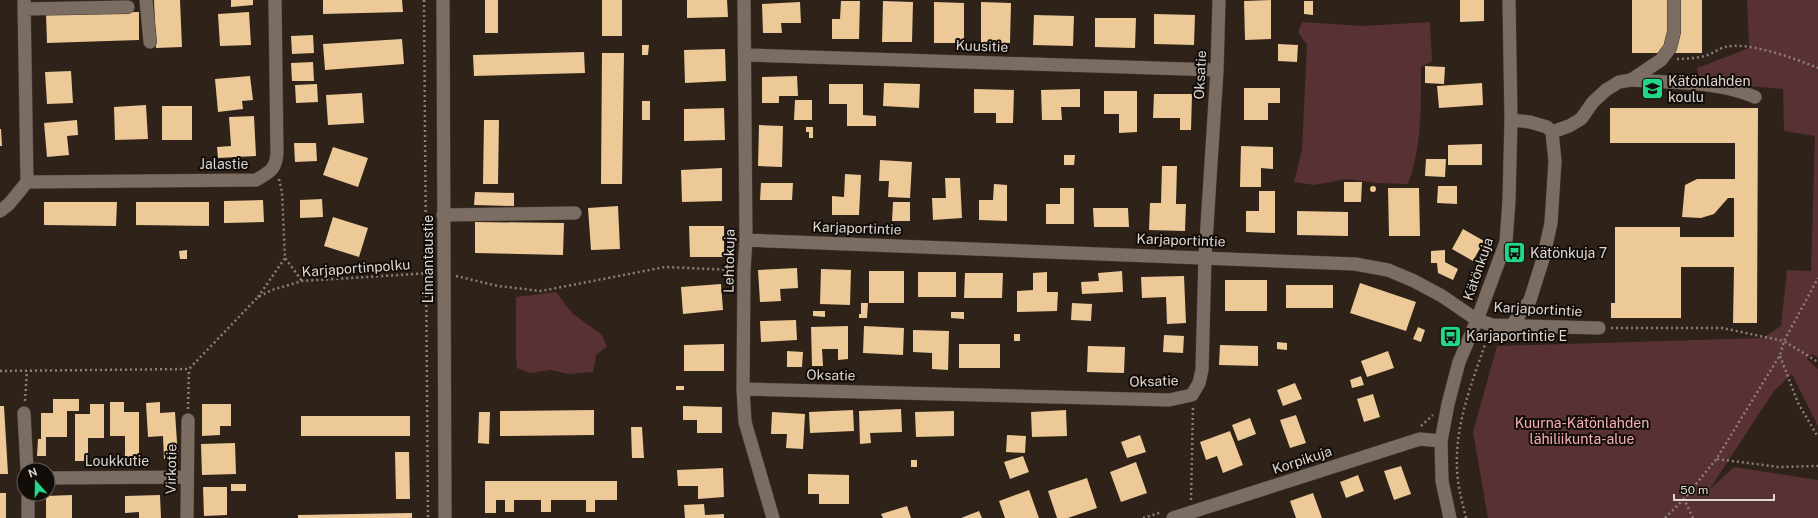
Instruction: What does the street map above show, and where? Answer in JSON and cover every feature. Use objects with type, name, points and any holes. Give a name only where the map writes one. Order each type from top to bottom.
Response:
[{"type":"street","points":[[146,0],[150,42]]},
{"type":"street","points":[[274,0],[276,164]]},
{"type":"street","name":"Linnantaustie","points":[[443,0],[445,518]]},
{"type":"street","name":"Lehtokuja","points":[[744,0],[746,240],[744,270],[743,389],[745,422],[774,518]]},
{"type":"street","name":"Oksatie","points":[[743,389],[1168,400],[1192,395],[1200,383],[1202,370],[1205,257],[1217,70],[1219,0]]},
{"type":"street","name":"Kätönkuja","points":[[1450,518],[1442,481],[1441,441],[1448,404],[1459,362],[1477,320],[1506,242],[1509,200],[1511,120],[1509,0]]},
{"type":"street","points":[[1632,80],[1661,60],[1670,48],[1674,32],[1674,0]]},
{"type":"street","points":[[0,211],[9,204],[27,182],[24,4],[128,7]]},
{"type":"street","name":"Kuusitie","points":[[745,55],[1217,70]]},
{"type":"street","points":[[1552,132],[1569,126],[1581,119],[1593,102],[1606,90],[1619,82],[1632,80],[1717,86],[1738,90],[1755,97]]},
{"type":"street","points":[[1511,120],[1547,127],[1552,132],[1555,161],[1551,223],[1543,259],[1530,300],[1512,325]]},
{"type":"street","name":"Jalastie","points":[[27,182],[256,180],[269,173],[276,164]]},
{"type":"street","points":[[443,215],[575,213]]},
{"type":"street","name":"Karjaportintie","points":[[746,240],[1355,264],[1388,270],[1414,281],[1442,296],[1477,320],[1492,325],[1599,328]]},
{"type":"street","points":[[24,414],[27,462]]},
{"type":"street","name":"Virkotie","points":[[186,518],[188,420]]},
{"type":"street","name":"Korpikuja","points":[[1173,518],[1420,439],[1441,441]]},
{"type":"street","name":"Loukkutie","points":[[56,478],[186,477]]},
{"type":"street","points":[[28,502],[28,518]]},
{"type":"path","points":[[424,0],[428,518]]},
{"type":"path","points":[[1661,60],[1705,56],[1725,47],[1735,46],[1759,49],[1788,57],[1818,68]]},
{"type":"path","points":[[276,164],[282,192],[286,258],[302,281]]},
{"type":"path","points":[[258,297],[286,258]]},
{"type":"path","name":"Karjaportinpolku","points":[[189,369],[258,297],[272,290],[302,281],[444,273],[498,286],[541,291],[665,267],[744,270]]},
{"type":"path","points":[[1665,518],[1684,499],[1717,458],[1780,355],[1784,340],[1818,278]]},
{"type":"path","points":[[1599,328],[1722,328],[1784,340],[1818,362]]},
{"type":"path","points":[[1780,355],[1798,403],[1818,437]]},
{"type":"path","points":[[0,371],[189,369],[188,420]]},
{"type":"path","points":[[24,414],[27,371]]},
{"type":"path","points":[[1191,503],[1194,413],[1192,395]]},
{"type":"path","points":[[1717,458],[1779,468],[1818,466]]},
{"type":"path","points":[[1684,499],[1693,518]]},
{"type":"green space","name":"Kuurna-Kätönlahden lähiliikunta-alue","points":[[1747,0],[1818,0],[1818,358],[1812,354],[1807,359],[1818,369],[1818,426],[1792,374],[1774,391],[1709,490],[1734,467],[1818,480],[1818,518],[1488,518],[1473,432],[1497,346],[1762,338],[1781,326],[1787,270],[1811,271],[1815,136],[1784,131],[1783,89],[1699,82],[1697,68],[1749,48]]},
{"type":"green space","points":[[1302,22],[1363,26],[1430,22],[1432,61],[1421,67],[1420,127],[1416,156],[1408,184],[1377,183],[1347,179],[1314,185],[1294,182],[1302,150],[1307,45],[1298,32]]},
{"type":"green space","points":[[556,292],[572,313],[602,335],[607,346],[596,355],[593,372],[568,374],[551,370],[530,373],[517,368],[516,297]]},
{"type":"building","points":[[154,0],[180,0],[182,47],[156,48]]},
{"type":"building","points":[[231,0],[253,0],[253,5],[231,7]]},
{"type":"building","points":[[323,0],[402,0],[403,12],[323,14]]},
{"type":"building","points":[[485,0],[498,0],[498,33],[485,33]]},
{"type":"building","points":[[602,0],[622,0],[622,36],[602,36]]},
{"type":"building","points":[[687,0],[727,0],[728,17],[687,18]]},
{"type":"building","points":[[1271,0],[1271,39],[1245,40],[1244,1]]},
{"type":"building","points":[[1460,0],[1484,0],[1484,21],[1460,22]]},
{"type":"building","points":[[1632,0],[1702,0],[1702,53],[1632,53]]},
{"type":"building","points":[[841,1],[860,1],[859,39],[832,39],[832,19],[840,19]]},
{"type":"building","points":[[883,1],[913,2],[912,42],[882,42]]},
{"type":"building","points":[[1304,1],[1313,1],[1313,15],[1304,14]]},
{"type":"building","points":[[800,2],[801,23],[781,23],[782,33],[763,33],[762,4]]},
{"type":"building","points":[[934,2],[964,3],[964,43],[934,43]]},
{"type":"building","points":[[981,2],[1011,3],[1010,43],[981,43]]},
{"type":"building","points":[[139,12],[139,40],[47,43],[46,14]]},
{"type":"building","points":[[249,12],[251,45],[220,46],[218,14]]},
{"type":"building","points":[[1154,14],[1195,15],[1194,45],[1154,44]]},
{"type":"building","points":[[1034,15],[1074,16],[1073,46],[1033,45]]},
{"type":"building","points":[[1095,18],[1136,18],[1135,48],[1095,47]]},
{"type":"building","points":[[313,35],[314,53],[292,54],[291,36]]},
{"type":"building","points":[[402,39],[404,64],[325,70],[323,44]]},
{"type":"building","points":[[1278,44],[1298,45],[1297,62],[1278,61]]},
{"type":"building","points":[[642,45],[649,45],[648,55],[642,55]]},
{"type":"building","points":[[725,49],[726,81],[685,83],[684,50]]},
{"type":"building","points":[[584,52],[585,73],[474,76],[473,55]]},
{"type":"building","points":[[602,53],[624,53],[622,184],[601,184]]},
{"type":"building","points":[[313,62],[314,81],[292,81],[291,63]]},
{"type":"building","points":[[1425,66],[1445,67],[1444,84],[1425,83]]},
{"type":"building","points":[[71,71],[73,103],[47,104],[45,72]]},
{"type":"building","points":[[250,76],[253,100],[242,101],[243,109],[218,112],[215,79]]},
{"type":"building","points":[[797,76],[798,96],[779,96],[779,103],[762,103],[762,77]]},
{"type":"building","points":[[884,83],[920,84],[919,108],[883,106]]},
{"type":"building","points":[[1482,83],[1483,105],[1439,108],[1437,86]]},
{"type":"building","points":[[317,84],[318,102],[296,103],[295,85]]},
{"type":"building","points":[[829,84],[863,84],[863,115],[876,116],[876,126],[847,126],[847,104],[829,104]]},
{"type":"building","points":[[1244,88],[1280,88],[1280,103],[1268,103],[1268,120],[1244,120]]},
{"type":"building","points":[[974,89],[1014,90],[1013,123],[996,123],[996,113],[974,113]]},
{"type":"building","points":[[1080,89],[1080,107],[1061,107],[1062,120],[1042,120],[1041,90]]},
{"type":"building","points":[[1104,91],[1137,91],[1137,132],[1119,133],[1119,114],[1104,114]]},
{"type":"building","points":[[362,93],[364,123],[328,125],[326,95]]},
{"type":"building","points":[[1154,94],[1192,94],[1191,130],[1180,130],[1180,118],[1153,118]]},
{"type":"building","points":[[795,100],[812,100],[812,120],[794,120]]},
{"type":"building","points":[[642,101],[650,101],[650,120],[642,120]]},
{"type":"building","points":[[146,105],[148,139],[115,140],[114,107]]},
{"type":"building","points":[[162,106],[192,106],[192,140],[162,140]]},
{"type":"building","points":[[724,108],[725,140],[684,141],[684,109]]},
{"type":"building","points":[[1610,108],[1758,108],[1757,323],[1733,323],[1734,267],[1681,267],[1681,318],[1611,318],[1611,303],[1615,303],[1615,227],[1680,227],[1680,237],[1734,237],[1734,198],[1728,198],[1714,214],[1701,218],[1682,217],[1685,185],[1697,179],[1735,179],[1735,143],[1610,143]]},
{"type":"building","points":[[254,116],[256,156],[218,158],[217,147],[231,146],[229,117]]},
{"type":"building","points":[[77,120],[78,135],[67,136],[69,155],[47,157],[44,123]]},
{"type":"building","points":[[484,120],[499,120],[498,184],[483,184]]},
{"type":"building","points":[[759,125],[783,126],[782,167],[758,166]]},
{"type":"building","points":[[806,127],[813,127],[813,138],[809,138],[809,132],[806,132]]},
{"type":"building","points":[[1,129],[2,146],[0,146]]},
{"type":"building","points":[[294,143],[316,143],[317,161],[295,162]]},
{"type":"building","points":[[1482,144],[1482,165],[1448,165],[1448,145]]},
{"type":"building","points":[[1241,146],[1273,147],[1273,169],[1261,168],[1261,187],[1240,187]]},
{"type":"building","points":[[333,147],[368,158],[358,187],[323,175]]},
{"type":"building","points":[[1064,155],[1075,155],[1074,165],[1064,165]]},
{"type":"building","points":[[1426,159],[1446,159],[1445,177],[1425,176]]},
{"type":"building","points":[[880,160],[912,162],[910,198],[888,197],[889,181],[879,181]]},
{"type":"building","points":[[1162,166],[1177,166],[1176,204],[1186,204],[1185,231],[1149,230],[1150,203],[1161,203]]},
{"type":"building","points":[[722,168],[722,201],[682,202],[681,170]]},
{"type":"building","points":[[845,174],[861,175],[859,215],[832,215],[832,196],[844,197]]},
{"type":"building","points":[[945,178],[960,178],[962,218],[933,220],[932,198],[946,198]]},
{"type":"building","points":[[1344,182],[1362,182],[1361,202],[1344,202]]},
{"type":"building","points":[[761,183],[793,183],[792,200],[760,200]]},
{"type":"building","points":[[994,184],[1007,185],[1007,221],[979,220],[979,200],[993,200]]},
{"type":"building","points":[[1373,186],[1376,189],[1373,192],[1370,189]]},
{"type":"building","points":[[1438,186],[1457,186],[1457,204],[1437,203]]},
{"type":"building","points":[[1060,188],[1074,188],[1074,224],[1046,224],[1046,204],[1060,204]]},
{"type":"building","points":[[1388,188],[1419,188],[1420,236],[1389,236]]},
{"type":"building","points":[[1259,191],[1275,191],[1275,233],[1246,232],[1246,211],[1259,211]]},
{"type":"building","points":[[475,192],[514,193],[514,206],[474,205]]},
{"type":"building","points":[[322,199],[323,217],[300,218],[300,200]]},
{"type":"building","points":[[263,200],[264,222],[224,223],[224,201]]},
{"type":"building","points":[[44,202],[117,202],[116,226],[44,225]]},
{"type":"building","points":[[136,202],[209,202],[209,226],[136,225]]},
{"type":"building","points":[[893,202],[910,202],[910,221],[892,221]]},
{"type":"building","points":[[618,206],[620,249],[591,250],[588,208]]},
{"type":"building","points":[[1093,208],[1128,208],[1129,227],[1094,227]]},
{"type":"building","points":[[1297,211],[1348,212],[1348,236],[1297,235]]},
{"type":"building","points":[[333,217],[368,228],[359,257],[324,246]]},
{"type":"building","points":[[475,222],[564,223],[563,255],[475,253]]},
{"type":"building","points":[[689,226],[724,226],[724,257],[690,257]]},
{"type":"building","points":[[1463,229],[1484,241],[1473,261],[1452,249]]},
{"type":"building","points":[[187,250],[187,259],[180,259],[179,251]]},
{"type":"building","points":[[1445,250],[1445,262],[1458,269],[1453,280],[1438,273],[1437,263],[1431,263],[1431,251]]},
{"type":"building","points":[[797,268],[798,288],[780,289],[781,301],[760,302],[758,270]]},
{"type":"building","points":[[821,269],[851,270],[850,305],[820,304]]},
{"type":"building","points":[[869,271],[904,271],[904,303],[869,303]]},
{"type":"building","points":[[1122,271],[1123,292],[1082,294],[1081,282],[1099,281],[1098,273]]},
{"type":"building","points":[[918,272],[956,272],[956,297],[918,297]]},
{"type":"building","points":[[1047,272],[1047,292],[1058,292],[1057,311],[1017,312],[1017,291],[1033,290],[1033,273]]},
{"type":"building","points":[[965,273],[1003,273],[1002,298],[964,298]]},
{"type":"building","points":[[1184,276],[1186,323],[1167,324],[1166,297],[1142,298],[1141,277]]},
{"type":"building","points":[[1225,280],[1267,280],[1267,311],[1225,311]]},
{"type":"building","points":[[1360,283],[1416,302],[1406,331],[1350,313]]},
{"type":"building","points":[[721,284],[723,310],[683,314],[681,287]]},
{"type":"building","points":[[1286,285],[1333,285],[1333,308],[1286,308]]},
{"type":"building","points":[[861,303],[868,303],[867,318],[859,318],[859,314],[861,314]]},
{"type":"building","points":[[1072,303],[1092,304],[1091,321],[1071,320]]},
{"type":"building","points":[[813,311],[825,311],[825,317],[813,316]]},
{"type":"building","points":[[951,312],[964,312],[964,319],[951,318]]},
{"type":"building","points":[[796,320],[797,340],[761,342],[760,321]]},
{"type":"building","points":[[848,326],[848,359],[838,360],[838,349],[822,349],[823,366],[812,366],[811,327]]},
{"type":"building","points":[[864,326],[904,328],[903,355],[863,353]]},
{"type":"building","points":[[1418,327],[1425,330],[1421,342],[1413,339]]},
{"type":"building","points":[[913,330],[949,331],[948,370],[932,369],[932,353],[913,352]]},
{"type":"building","points":[[1014,334],[1020,334],[1020,341],[1014,341]]},
{"type":"building","points":[[1164,335],[1184,336],[1183,353],[1163,352]]},
{"type":"building","points":[[1277,342],[1287,343],[1287,350],[1277,349]]},
{"type":"building","points":[[724,344],[724,371],[684,371],[684,345]]},
{"type":"building","points":[[959,344],[1000,344],[1000,368],[959,368]]},
{"type":"building","points":[[1220,345],[1258,346],[1258,366],[1219,365]]},
{"type":"building","points":[[1088,346],[1125,347],[1124,373],[1087,372]]},
{"type":"building","points":[[787,351],[803,352],[802,367],[787,367]]},
{"type":"building","points":[[1388,351],[1394,368],[1367,377],[1361,361]]},
{"type":"building","points":[[1361,376],[1364,385],[1352,388],[1350,380]]},
{"type":"building","points":[[1295,383],[1302,399],[1283,406],[1277,390]]},
{"type":"building","points":[[676,386],[684,386],[684,390],[676,390]]},
{"type":"building","points":[[1373,394],[1380,417],[1364,422],[1357,399]]},
{"type":"building","points":[[53,399],[79,399],[79,411],[67,411],[67,437],[46,437],[46,456],[37,456],[38,439],[41,439],[41,413],[53,413]]},
{"type":"building","points":[[110,402],[124,402],[124,412],[139,412],[139,459],[125,459],[125,436],[110,436]]},
{"type":"building","points":[[160,402],[160,413],[175,412],[178,458],[164,459],[163,436],[148,437],[146,403]]},
{"type":"building","points":[[90,404],[104,404],[104,438],[88,438],[88,461],[75,461],[75,414],[90,414]]},
{"type":"building","points":[[202,404],[231,404],[231,426],[220,426],[220,435],[202,436]]},
{"type":"building","points":[[0,406],[4,406],[8,474],[0,474]]},
{"type":"building","points":[[683,406],[722,407],[722,433],[697,433],[697,420],[683,420]]},
{"type":"building","points":[[901,409],[902,432],[870,433],[871,443],[860,444],[859,411]]},
{"type":"building","points":[[594,410],[594,435],[500,436],[500,411]]},
{"type":"building","points":[[853,410],[854,431],[810,433],[809,412]]},
{"type":"building","points":[[1066,410],[1067,436],[1032,437],[1031,412]]},
{"type":"building","points":[[954,411],[954,436],[916,437],[915,412]]},
{"type":"building","points":[[479,412],[490,412],[489,444],[478,443]]},
{"type":"building","points":[[772,412],[805,414],[803,449],[786,448],[787,434],[771,434]]},
{"type":"building","points":[[1296,415],[1306,443],[1290,448],[1280,420]]},
{"type":"building","points":[[301,416],[410,416],[410,436],[301,436]]},
{"type":"building","points":[[1250,418],[1256,434],[1238,441],[1232,425]]},
{"type":"building","points":[[631,427],[642,427],[644,458],[632,458]]},
{"type":"building","points":[[1230,431],[1243,465],[1223,473],[1217,456],[1206,460],[1200,442]]},
{"type":"building","points":[[1007,435],[1026,436],[1025,453],[1006,452]]},
{"type":"building","points":[[1140,435],[1146,452],[1127,458],[1121,442]]},
{"type":"building","points":[[235,443],[236,474],[202,475],[201,444]]},
{"type":"building","points":[[395,452],[409,452],[410,499],[396,499]]},
{"type":"building","points":[[1023,456],[1029,472],[1010,479],[1004,462]]},
{"type":"building","points":[[911,460],[917,460],[917,467],[911,467]]},
{"type":"building","points":[[1136,462],[1147,493],[1121,502],[1110,472]]},
{"type":"building","points":[[1401,466],[1411,494],[1394,500],[1384,471]]},
{"type":"building","points":[[723,468],[724,497],[698,499],[698,486],[678,486],[677,470]]},
{"type":"building","points":[[808,474],[849,475],[849,504],[819,504],[819,494],[808,494]]},
{"type":"building","points":[[1358,475],[1364,491],[1346,498],[1340,482]]},
{"type":"building","points":[[1087,478],[1097,508],[1068,518],[1057,518],[1048,491]]},
{"type":"building","points":[[485,481],[617,481],[617,500],[595,500],[595,512],[586,512],[586,500],[551,500],[551,512],[541,512],[541,500],[514,500],[514,512],[505,512],[505,500],[496,500],[496,513],[485,513]]},
{"type":"building","points":[[231,484],[246,484],[246,491],[231,491]]},
{"type":"building","points":[[203,487],[227,487],[227,515],[204,516]]},
{"type":"building","points":[[1029,490],[1039,518],[1005,518],[999,501]]},
{"type":"building","points":[[0,493],[6,493],[6,518],[0,518]]},
{"type":"building","points":[[1313,493],[1322,518],[1296,518],[1290,501]]},
{"type":"building","points":[[72,495],[72,518],[46,518],[46,502],[56,502],[56,496]]},
{"type":"building","points":[[160,495],[161,518],[139,518],[139,512],[125,513],[125,496]]},
{"type":"building","points":[[704,504],[705,515],[724,514],[724,518],[685,518],[684,505]]},
{"type":"building","points":[[907,506],[911,518],[883,518],[881,514]]},
{"type":"building","points":[[979,511],[982,518],[961,518]]},
{"type":"building","points":[[412,513],[412,518],[298,518],[298,515]]},
{"type":"place","name":"Kätönlahden koulu","points":[[1652,89]]},
{"type":"place","name":"Kätönkuja 7","points":[[1514,253]]},
{"type":"place","name":"Karjaportintie E","points":[[1451,336]]}]
